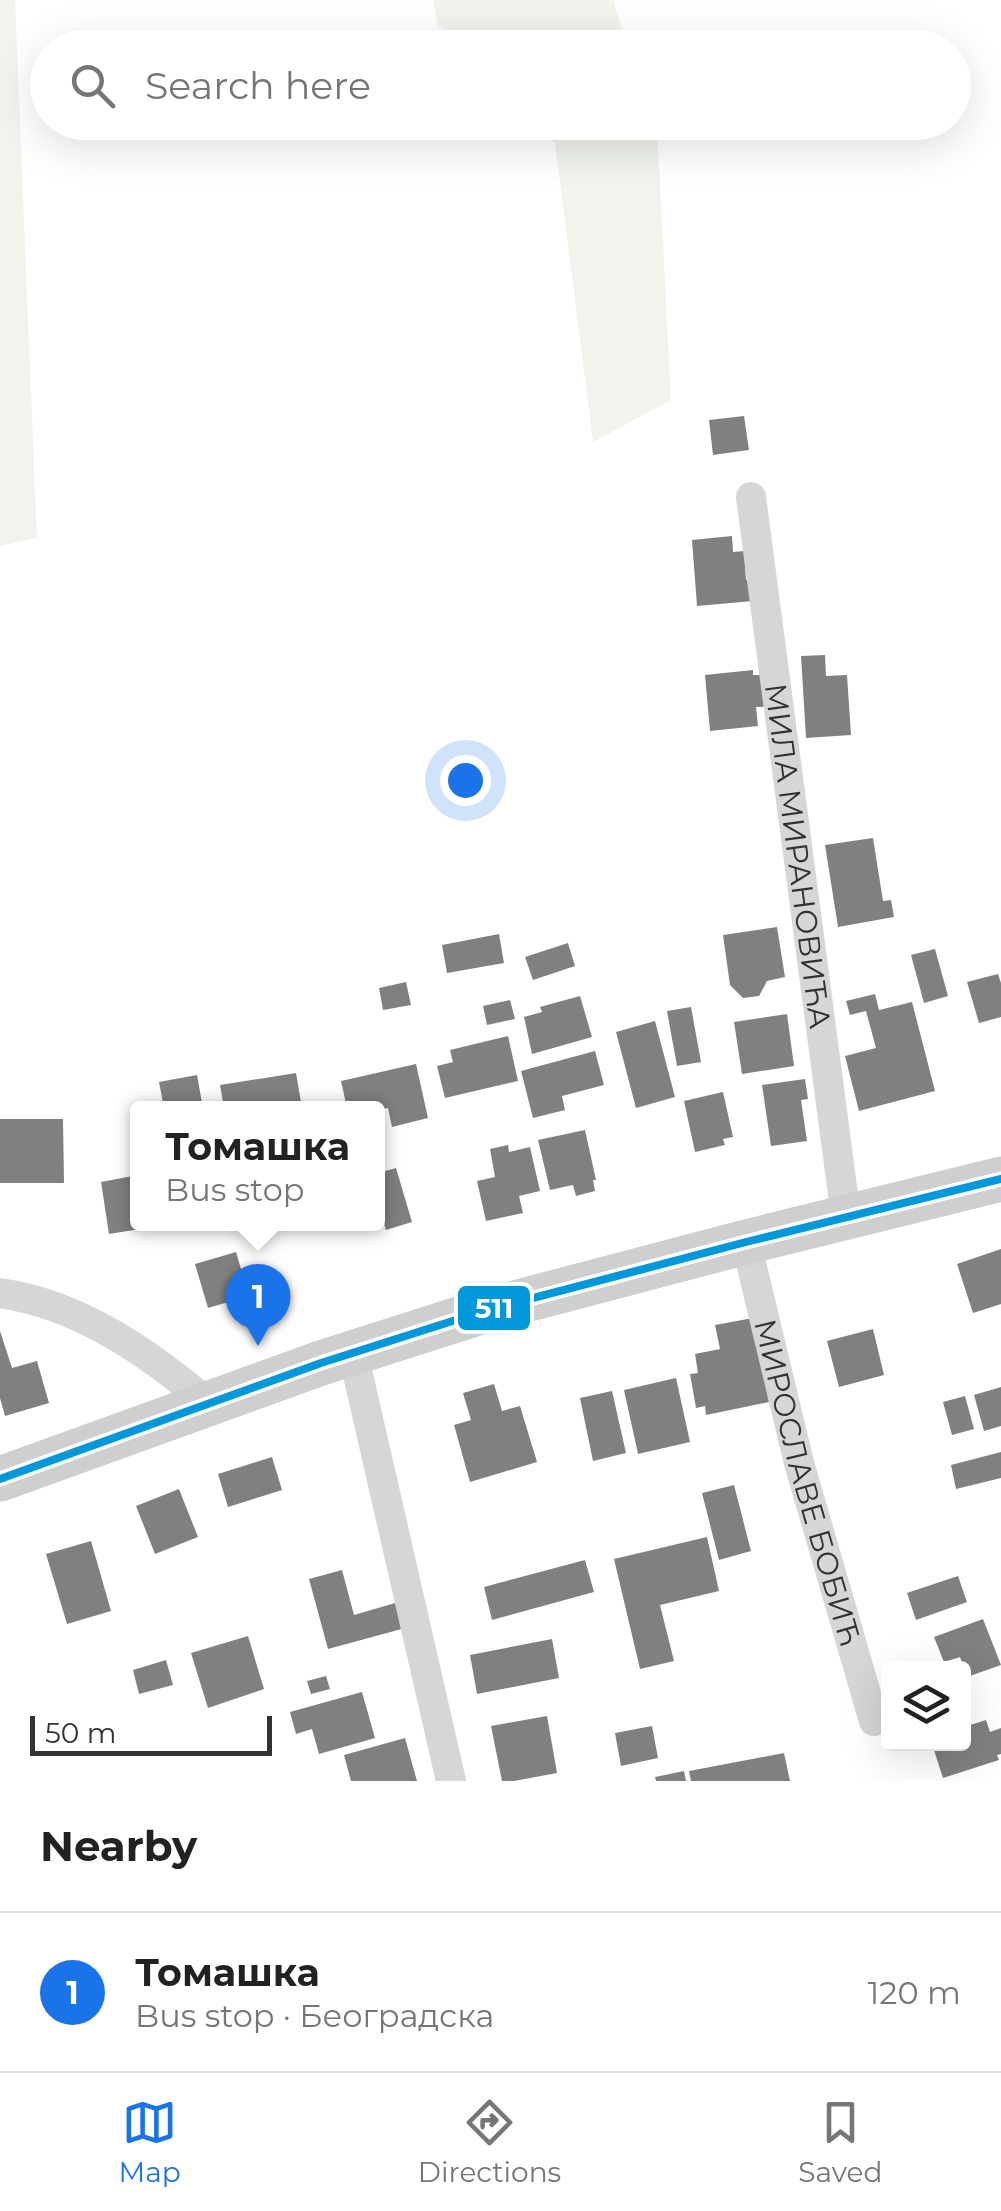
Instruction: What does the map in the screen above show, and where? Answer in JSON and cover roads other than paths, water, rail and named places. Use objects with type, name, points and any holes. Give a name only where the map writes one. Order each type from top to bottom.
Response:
[{"type":"main road","points":[[0,1479],[353,1353],[484,1311],[1001,1179]]},
{"type":"street","name":"МИЛА МИРАНОВИЋА","points":[[751,497],[846,1217]]},
{"type":"street","name":"МИРОСЛАВЕ БОБИЋ","points":[[746,1242],[799,1463],[874,1721]]},
{"type":"street","points":[[0,1293],[68,1310],[177,1377],[209,1404]]},
{"type":"street","points":[[353,1353],[451,1781]]},
{"type":"place","name":"Томашка","points":[[258,1346]]}]
